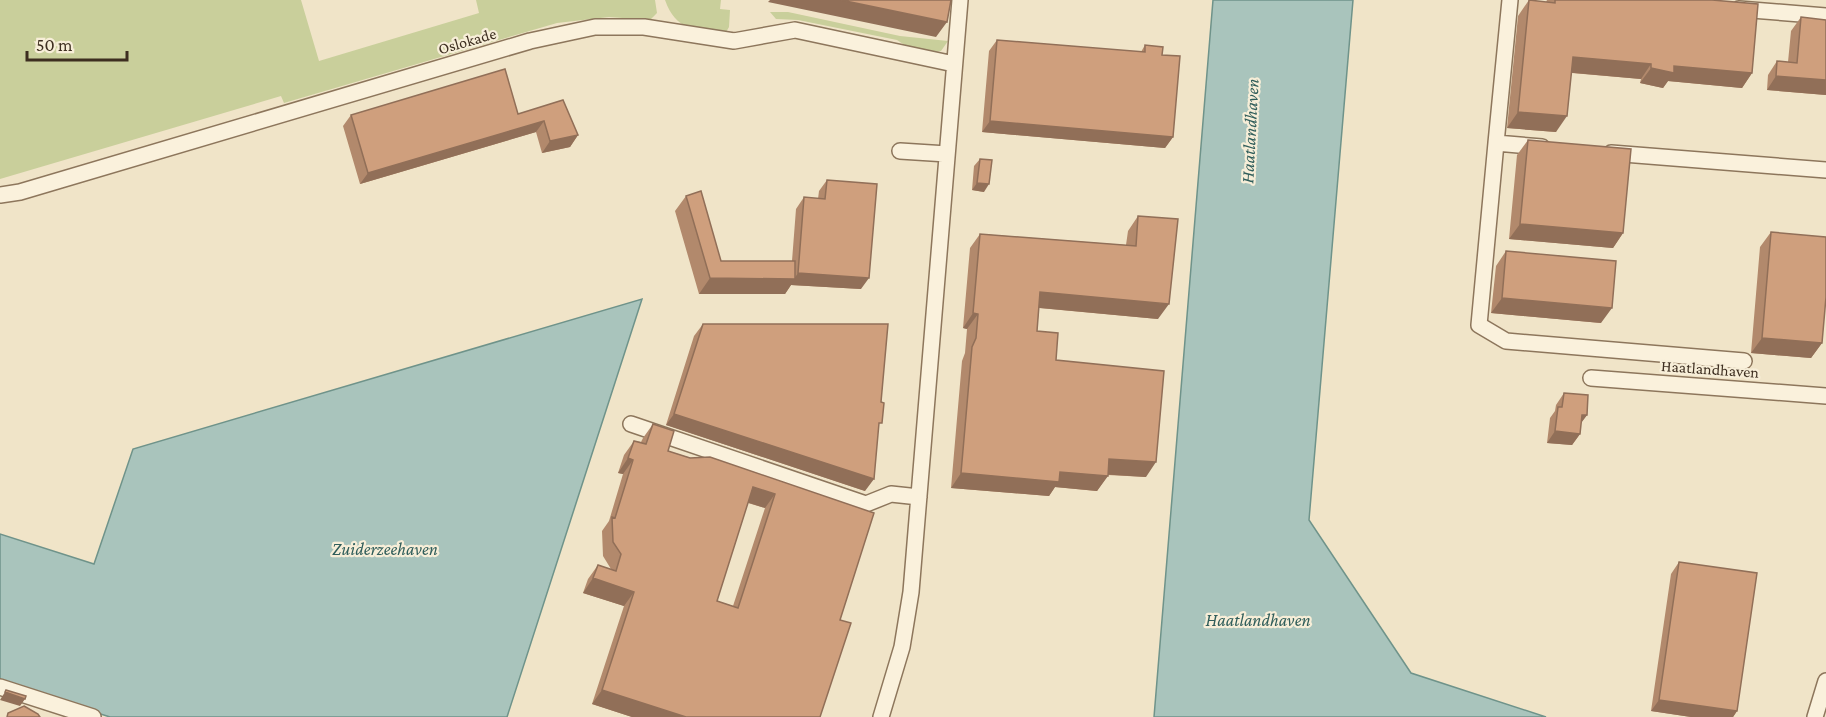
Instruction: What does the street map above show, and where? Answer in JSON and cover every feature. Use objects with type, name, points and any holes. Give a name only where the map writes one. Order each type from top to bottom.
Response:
[{"type":"street","points":[[882,717],[902,647],[911,592],[960,0]]},
{"type":"street","points":[[1510,0],[1479,325],[1506,341],[1744,362]]},
{"type":"street","points":[[1720,7],[1826,16]]},
{"type":"street","name":"Oslokade","points":[[0,195],[20,192],[530,41],[595,27],[644,27],[734,41],[795,30],[954,64]]},
{"type":"street","points":[[1496,143],[1555,148]]},
{"type":"street","points":[[900,151],[947,154]]},
{"type":"street","points":[[1590,151],[1826,170]]},
{"type":"street","name":"Haatlandhaven","points":[[1591,378],[1826,396]]},
{"type":"street","points":[[631,424],[866,504],[891,494],[919,497]]},
{"type":"street","points":[[1815,717],[1826,681]]},
{"type":"street","points":[[0,687],[93,717]]},
{"type":"green space","points":[[0,0],[301,0],[319,61],[479,13],[476,0],[655,0],[657,13],[650,20],[609,17],[557,23],[284,103],[281,96],[0,179]]},
{"type":"green space","points":[[665,0],[721,0],[720,9],[730,10],[729,27],[725,34],[688,27],[675,18]]},
{"type":"green space","points":[[770,12],[788,12],[900,36],[948,41],[941,51],[924,51],[897,40],[798,20],[776,19]]},
{"type":"water","name":"Haatlandhaven","points":[[1213,0],[1353,0],[1309,520],[1411,673],[1546,717],[1154,717]]},
{"type":"water","name":"Zuiderzeehaven","points":[[642,299],[507,717],[110,717],[0,682],[0,534],[94,564],[133,449]]},
{"type":"building","points":[[841,0],[951,0],[947,22]]},
{"type":"building","points":[[1529,0],[1555,3],[1555,0],[1712,0],[1758,4],[1752,73],[1674,66],[1674,73],[1651,68],[1651,64],[1573,57],[1567,116],[1518,112]]},
{"type":"building","points":[[1801,17],[1826,20],[1826,80],[1776,76],[1777,61],[1797,63]]},
{"type":"building","points":[[997,40],[1145,52],[1145,45],[1163,47],[1162,55],[1180,56],[1173,137],[990,121]]},
{"type":"building","points":[[505,69],[518,114],[563,100],[578,135],[550,141],[544,121],[368,173],[351,115]]},
{"type":"building","points":[[1528,140],[1631,149],[1623,233],[1520,224]]},
{"type":"building","points":[[980,159],[992,160],[989,184],[977,183]]},
{"type":"building","points":[[827,180],[877,184],[869,278],[798,273],[804,197],[825,199]]},
{"type":"building","points":[[701,191],[721,261],[795,261],[795,279],[710,278],[686,196]]},
{"type":"building","points":[[1138,216],[1178,219],[1169,304],[1040,292],[1037,331],[1058,333],[1056,360],[1164,371],[1156,462],[1109,459],[1108,476],[1060,472],[1059,482],[961,473],[972,347],[976,338],[978,314],[973,313],[980,234],[1136,246]]},
{"type":"building","points":[[1771,232],[1826,237],[1826,297],[1822,343],[1762,338]]},
{"type":"building","points":[[1506,251],[1616,261],[1612,308],[1502,298]]},
{"type":"building","points":[[703,324],[888,324],[881,402],[884,403],[882,423],[879,423],[874,479],[674,414]]},
{"type":"building","points":[[1564,393],[1588,395],[1587,415],[1582,415],[1580,434],[1555,431],[1558,407],[1562,407]]},
{"type":"building","points":[[653,424],[674,431],[668,451],[690,458],[710,457],[874,513],[840,620],[851,623],[820,717],[686,717],[602,690],[634,592],[593,578],[598,565],[616,571],[621,554],[613,542],[612,517],[615,518],[633,460],[628,458],[634,441],[646,444]],"holes":[[[753,487],[775,494],[738,608],[717,601]]]},
{"type":"building","points":[[1679,562],[1757,573],[1737,711],[1659,700]]},
{"type":"building","points":[[6,690],[26,696],[25,699],[5,692]]},
{"type":"building","points":[[24,706],[40,717],[7,717],[8,713]]}]
